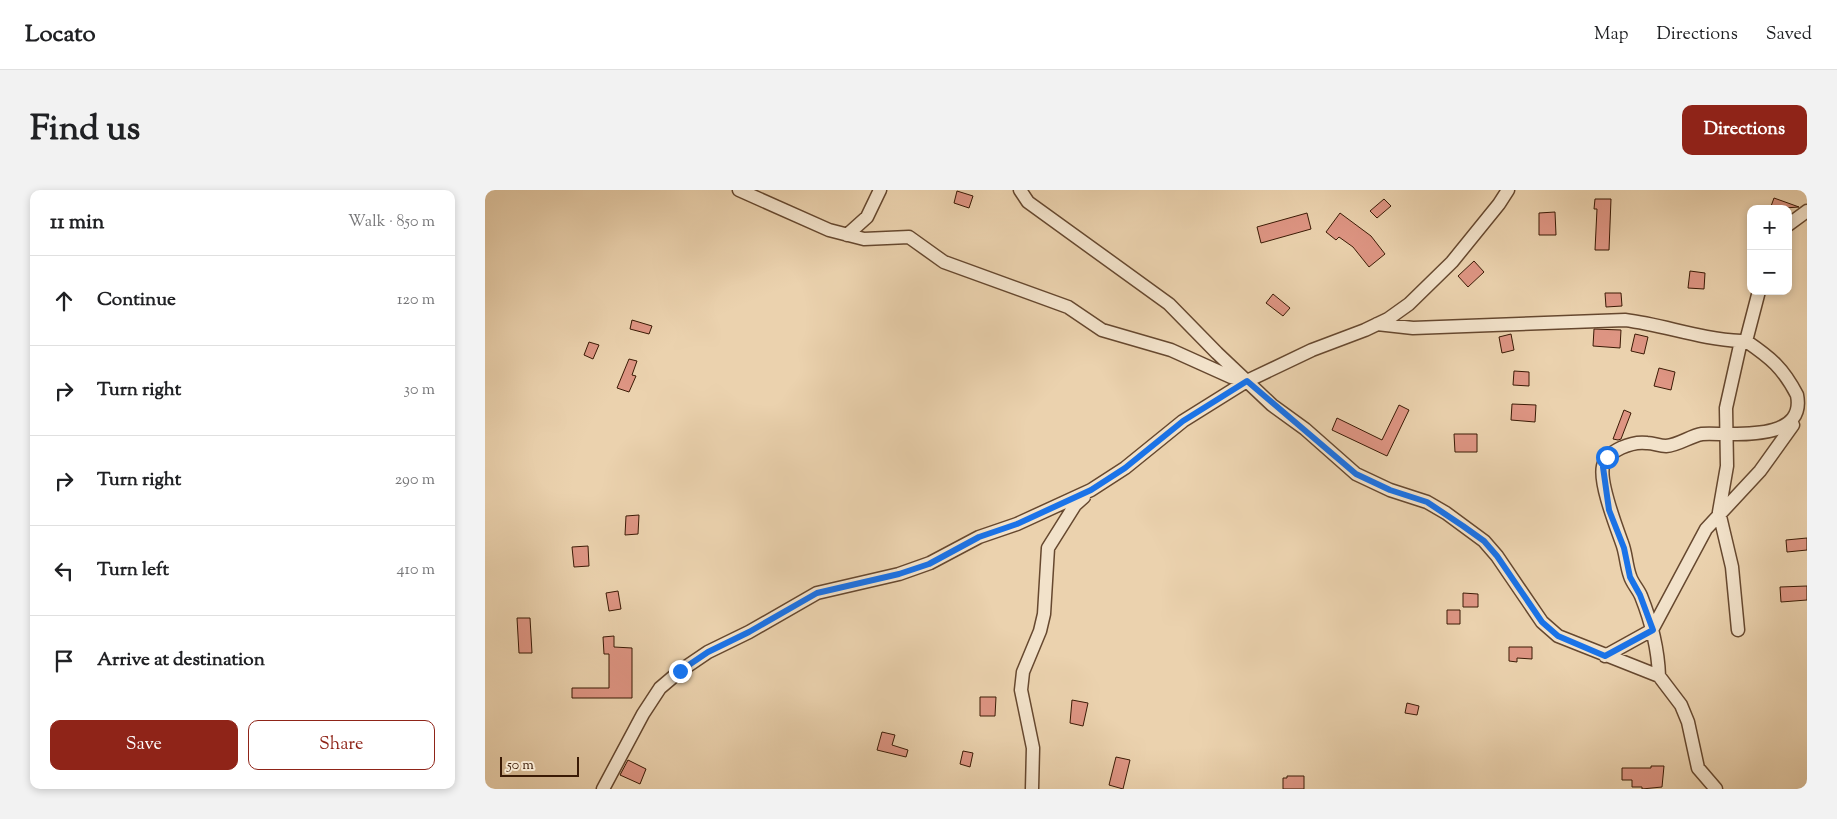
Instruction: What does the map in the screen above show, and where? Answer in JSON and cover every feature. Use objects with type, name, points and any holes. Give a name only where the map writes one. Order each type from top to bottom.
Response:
[{"type":"street","points":[[739,190],[784,212],[847,235],[864,238],[909,237],[944,262],[1064,306],[1102,330],[1171,350],[1231,378],[1247,381]]},
{"type":"street","points":[[847,235],[867,218],[880,190]]},
{"type":"street","points":[[1020,190],[1028,202],[1169,304],[1247,381],[1356,474],[1390,490],[1427,502],[1484,541],[1497,556],[1542,622],[1558,636],[1659,676],[1681,705],[1688,722],[1698,768],[1716,789]]},
{"type":"street","points":[[603,789],[643,714],[660,688],[680,671],[708,652],[749,632],[817,593],[899,574],[929,564],[979,537],[1017,524],[1091,490],[1125,468],[1183,421],[1247,381],[1312,350],[1377,324],[1409,304],[1452,262],[1508,190]]},
{"type":"street","points":[[1792,222],[1807,211]]},
{"type":"street","points":[[1738,630],[1732,567],[1719,512],[1727,466],[1728,398],[1758,295]]},
{"type":"street","points":[[1377,324],[1413,328],[1625,320],[1650,323],[1705,338],[1743,341],[1772,359],[1789,380],[1801,406],[1801,412],[1793,425],[1759,471],[1719,512],[1701,537],[1653,630],[1605,656]]},
{"type":"street","points":[[1659,676],[1653,630],[1640,595],[1630,577],[1624,548],[1609,510],[1603,467],[1607,457],[1618,450],[1634,444],[1647,442],[1669,446],[1701,434],[1743,435],[1778,431],[1793,425]]},
{"type":"street","points":[[1032,789],[1033,748],[1021,690],[1023,672],[1040,632],[1044,614],[1048,548],[1075,505],[1091,490]]},
{"type":"building","points":[[957,191],[973,196],[969,208],[954,203]]},
{"type":"building","points":[[1774,198],[1799,207],[1792,207],[1792,205],[1771,205]]},
{"type":"building","points":[[1384,199],[1391,206],[1377,218],[1370,211]]},
{"type":"building","points":[[1595,199],[1611,199],[1609,250],[1595,250],[1597,209],[1594,209]]},
{"type":"building","points":[[1555,212],[1556,235],[1539,235],[1539,213]]},
{"type":"building","points":[[1307,213],[1311,229],[1261,243],[1257,227]]},
{"type":"building","points":[[1340,213],[1371,236],[1385,254],[1369,267],[1353,247],[1339,237],[1336,240],[1326,232]]},
{"type":"building","points":[[1474,261],[1484,272],[1468,287],[1458,276]]},
{"type":"building","points":[[1690,271],[1705,273],[1704,289],[1688,288]]},
{"type":"building","points":[[1605,293],[1621,293],[1622,306],[1606,307]]},
{"type":"building","points":[[1273,294],[1290,308],[1283,316],[1266,303]]},
{"type":"building","points":[[632,320],[652,326],[649,334],[630,329]]},
{"type":"building","points":[[1594,329],[1621,330],[1620,348],[1593,346]]},
{"type":"building","points":[[1511,334],[1514,350],[1502,353],[1499,337]]},
{"type":"building","points":[[1635,334],[1648,337],[1644,354],[1631,351]]},
{"type":"building","points":[[589,342],[599,345],[593,359],[584,355]]},
{"type":"building","points":[[629,359],[637,361],[632,375],[636,376],[629,392],[617,388]]},
{"type":"building","points":[[1659,368],[1675,372],[1671,390],[1654,386]]},
{"type":"building","points":[[1514,371],[1529,372],[1529,386],[1513,385]]},
{"type":"building","points":[[1512,404],[1536,405],[1535,422],[1511,420]]},
{"type":"building","points":[[1399,405],[1409,410],[1387,456],[1332,430],[1337,418],[1382,440]]},
{"type":"building","points":[[1624,410],[1631,413],[1621,439],[1613,439]]},
{"type":"building","points":[[1454,434],[1477,434],[1477,452],[1455,452]]},
{"type":"building","points":[[639,515],[638,534],[625,535],[626,516]]},
{"type":"building","points":[[1807,538],[1807,550],[1787,552],[1786,540]]},
{"type":"building","points":[[588,546],[589,566],[574,567],[572,547]]},
{"type":"building","points":[[1807,586],[1807,600],[1781,602],[1780,587]]},
{"type":"building","points":[[618,591],[621,609],[609,611],[606,593]]},
{"type":"building","points":[[1463,593],[1478,594],[1478,607],[1463,607]]},
{"type":"building","points":[[1447,610],[1460,610],[1460,624],[1447,624]]},
{"type":"building","points":[[517,618],[530,618],[532,653],[519,653]]},
{"type":"building","points":[[614,636],[614,647],[632,648],[632,698],[572,698],[572,688],[609,688],[609,654],[604,654],[603,637]]},
{"type":"building","points":[[1509,647],[1532,647],[1532,659],[1517,658],[1517,662],[1509,661]]},
{"type":"building","points":[[980,697],[996,697],[995,716],[980,716]]},
{"type":"building","points":[[1072,700],[1088,703],[1083,726],[1070,723]]},
{"type":"building","points":[[1407,703],[1419,706],[1417,715],[1405,713]]},
{"type":"building","points":[[882,732],[895,735],[892,745],[908,750],[906,757],[877,750]]},
{"type":"building","points":[[963,751],[973,753],[970,767],[960,764]]},
{"type":"building","points":[[1116,757],[1130,760],[1123,789],[1109,785]]},
{"type":"building","points":[[628,760],[646,769],[640,784],[620,775]]},
{"type":"building","points":[[1651,766],[1664,766],[1662,787],[1642,789],[1642,787],[1632,787],[1632,780],[1622,780],[1622,768],[1651,768]]},
{"type":"building","points":[[1287,776],[1304,776],[1304,789],[1283,789],[1283,778],[1287,778]]},
{"type":"route","points":[[680,671],[708,652],[749,632],[817,593],[899,574],[929,564],[979,537],[1017,524],[1091,490],[1125,468],[1183,421],[1247,381],[1356,474],[1367,481],[1427,502],[1446,513],[1484,541],[1512,576],[1527,602],[1542,622],[1558,636],[1605,656],[1653,630],[1640,595],[1630,577],[1624,548],[1609,510],[1603,467],[1607,457]]}]
